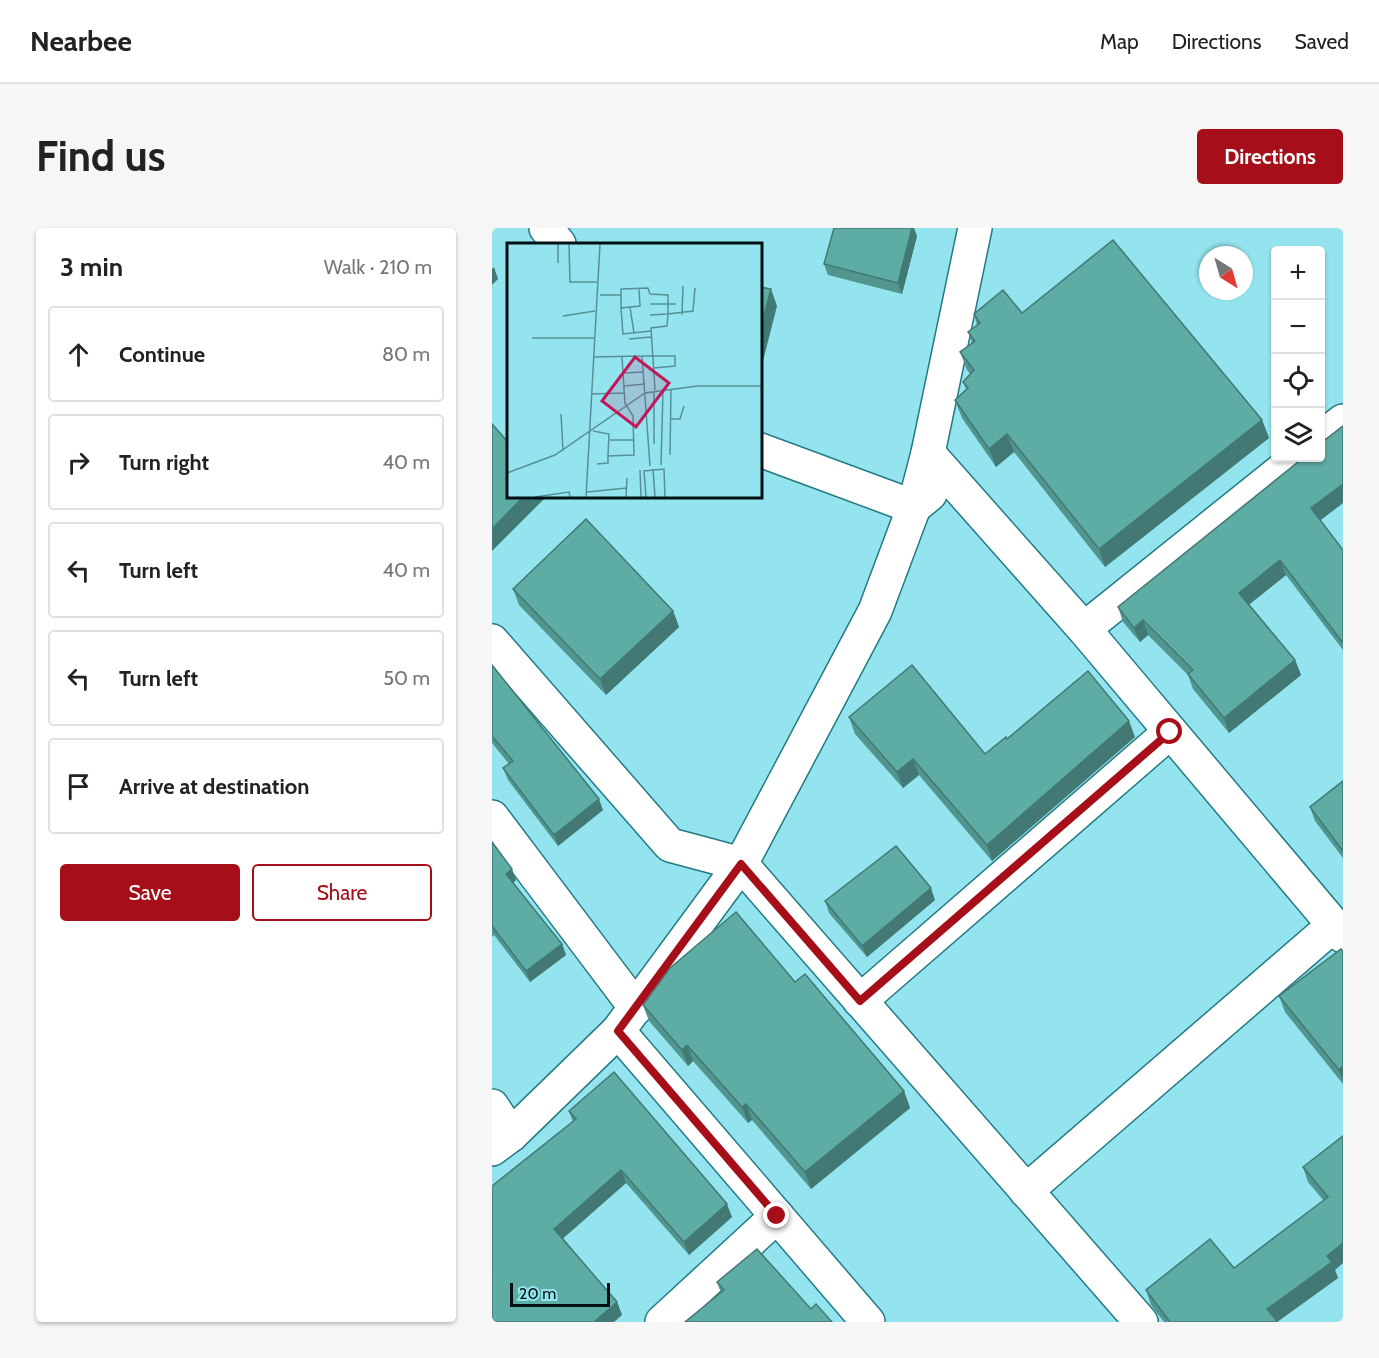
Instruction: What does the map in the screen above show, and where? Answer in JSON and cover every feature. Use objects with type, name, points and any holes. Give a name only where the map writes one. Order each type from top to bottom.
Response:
[{"type":"street","points":[[546,228],[558,243]]},
{"type":"street","points":[[492,1106],[502,1142],[627,1020],[741,864],[875,610],[914,507],[928,453],[975,228]]},
{"type":"street","points":[[1325,435],[1343,421]]},
{"type":"street","points":[[762,451],[914,507]]},
{"type":"street","points":[[928,453],[1084,629],[1338,930],[1026,1191]]},
{"type":"street","points":[[1084,629],[1292,462]]},
{"type":"street","points":[[914,507],[950,478]]},
{"type":"street","points":[[492,641],[670,844],[741,864],[1141,1322]]},
{"type":"street","points":[[860,1001],[1170,732]]},
{"type":"street","points":[[492,817],[627,1020],[777,1216],[868,1322]]},
{"type":"street","points":[[662,1322],[777,1216]]},
{"type":"building","points":[[834,228],[912,228],[898,283],[824,264]]},
{"type":"building","points":[[1113,240],[1262,420],[1099,549],[1007,434],[989,449],[955,400],[968,388],[963,382],[974,370],[960,352],[975,341],[968,332],[980,323],[974,314],[1003,290],[1022,313]]},
{"type":"building","points":[[762,287],[771,289],[762,323]]},
{"type":"building","points":[[492,424],[507,441],[507,498],[522,498],[492,529]]},
{"type":"building","points":[[1343,426],[1343,484],[1311,508],[1343,550],[1343,643],[1280,560],[1239,593],[1295,660],[1224,718],[1188,674],[1193,670],[1143,620],[1134,628],[1118,607],[1298,462],[1325,462],[1326,439]]},
{"type":"building","points":[[586,519],[673,611],[600,679],[513,589]]},
{"type":"building","points":[[492,665],[599,799],[554,835],[503,768],[513,761],[492,736]]},
{"type":"building","points":[[912,665],[985,754],[1006,737],[1007,739],[1088,671],[1129,721],[987,845],[913,759],[897,772],[849,717]]},
{"type":"building","points":[[1343,781],[1343,851],[1310,807]]},
{"type":"building","points":[[492,842],[512,869],[506,874],[562,944],[526,971],[492,926]]},
{"type":"building","points":[[896,846],[931,888],[862,946],[825,901]]},
{"type":"building","points":[[736,912],[795,982],[805,974],[904,1091],[805,1172],[746,1104],[742,1107],[687,1045],[682,1050],[643,1005],[670,968]]},
{"type":"building","points":[[1341,949],[1343,951],[1343,1066],[1339,1070],[1279,996]]},
{"type":"building","points":[[614,1072],[727,1204],[684,1242],[621,1170],[554,1229],[617,1302],[594,1322],[492,1322],[492,1186],[576,1119],[569,1111]]},
{"type":"building","points":[[1343,1136],[1343,1243],[1327,1256],[1332,1262],[1267,1309],[1276,1322],[1170,1322],[1146,1290],[1210,1239],[1234,1268],[1328,1197],[1303,1167]]},
{"type":"building","points":[[757,1249],[811,1309],[816,1304],[832,1322],[685,1322],[724,1290],[717,1282]]},
{"type":"route","points":[[777,1216],[618,1031],[741,864],[860,1001],[1170,732]]}]
